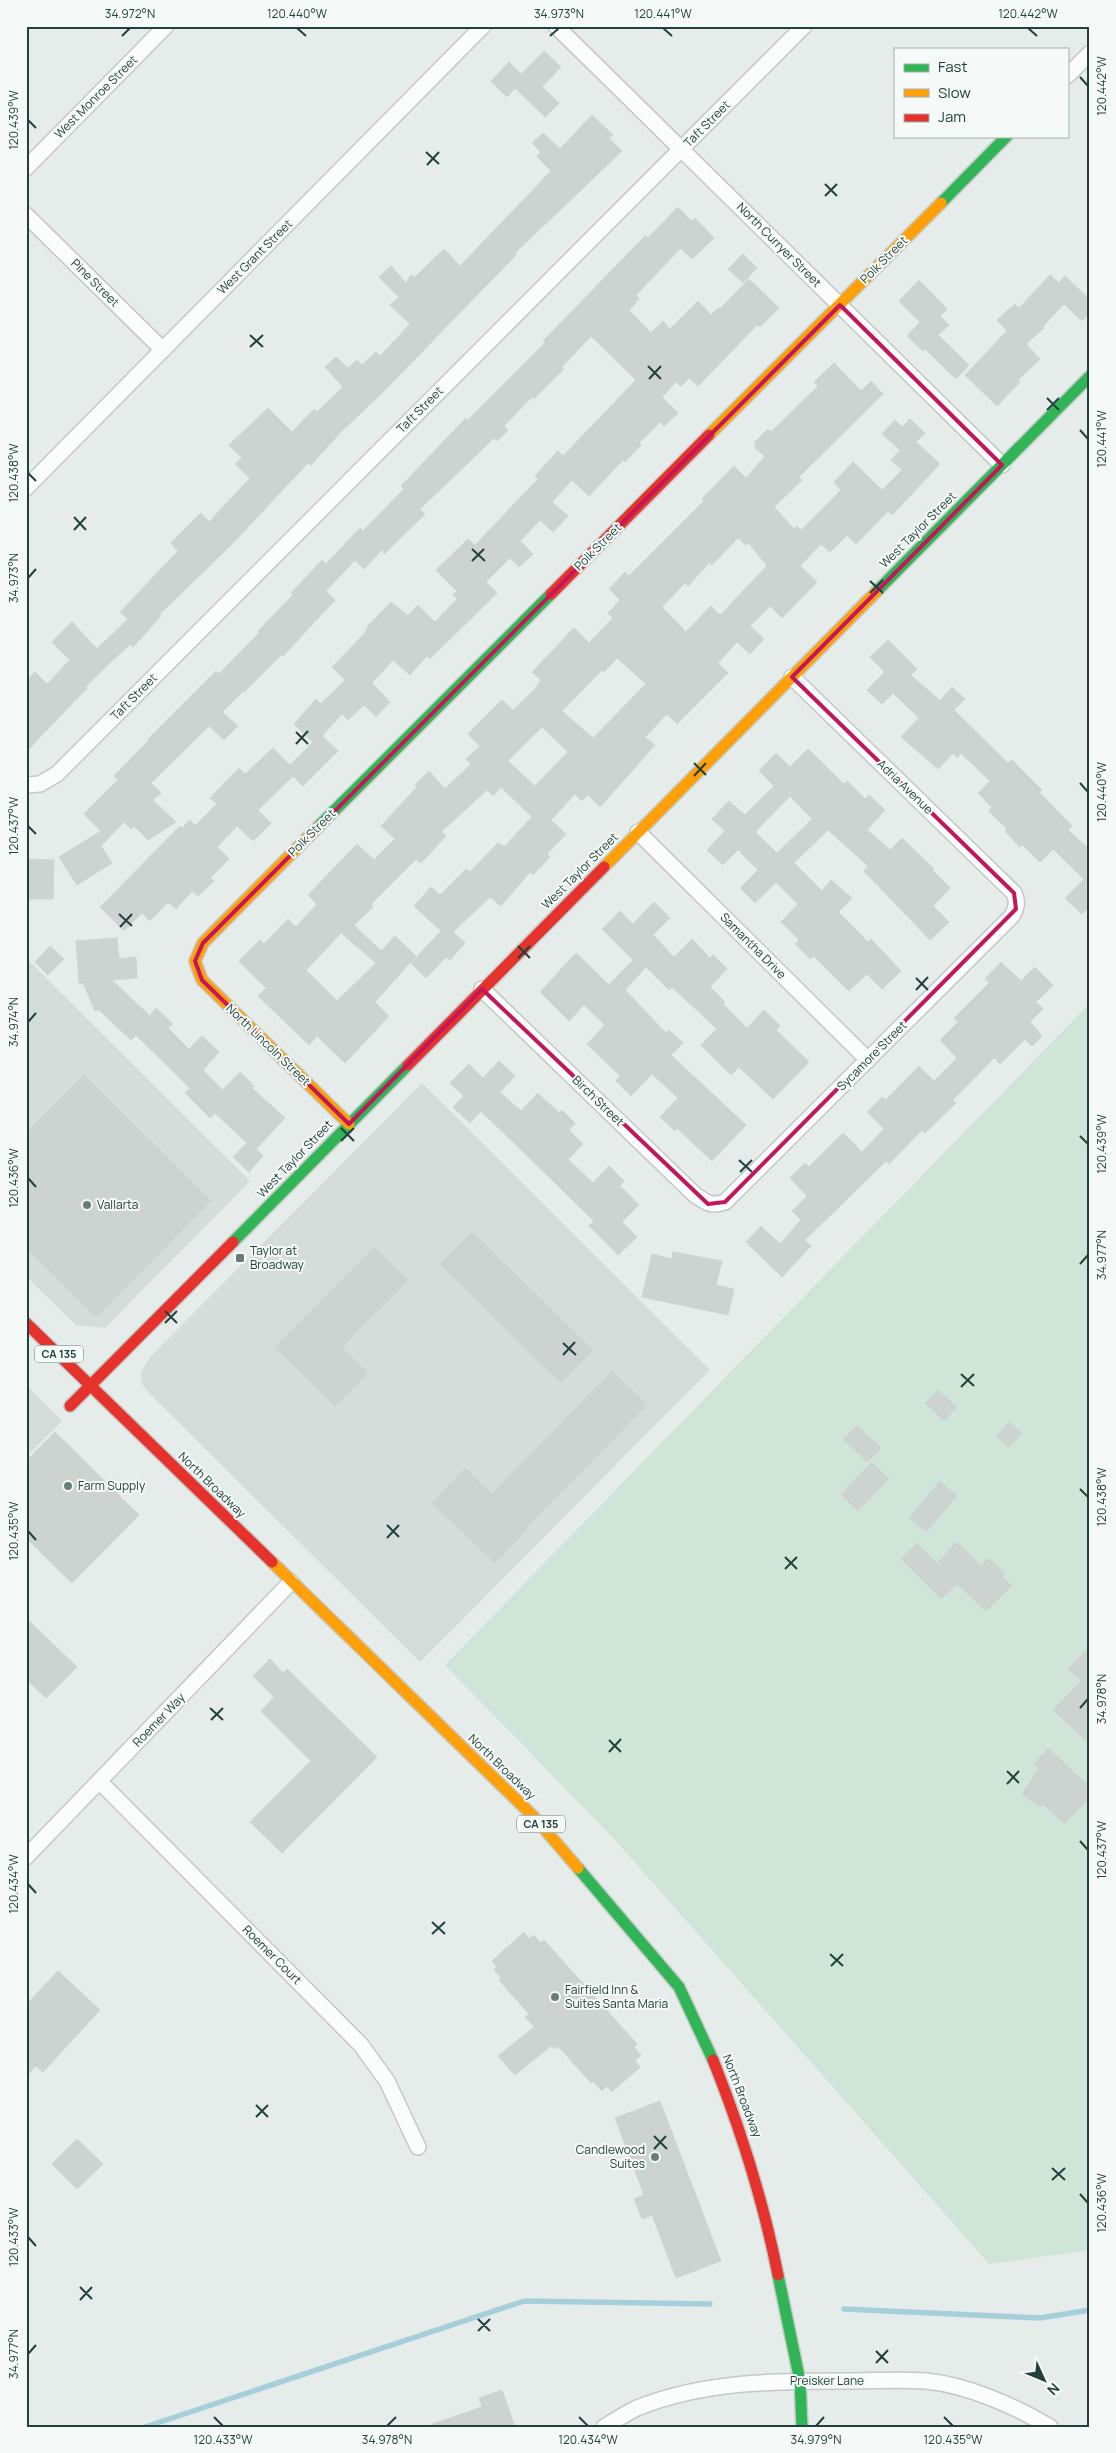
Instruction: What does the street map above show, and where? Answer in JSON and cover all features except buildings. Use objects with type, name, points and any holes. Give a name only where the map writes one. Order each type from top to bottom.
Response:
[{"type":"street","name":"West Monroe Street","points":[[26,168],[166,26]]},
{"type":"street","name":"West Grant Street","points":[[26,488],[483,26]]},
{"type":"street","name":"North Curryer Street","points":[[556,26],[1002,465]]},
{"type":"street","name":"Taft Street","points":[[29,785],[57,774],[804,26]]},
{"type":"street","points":[[1068,75],[1090,53]]},
{"type":"street","name":"Polk Street","points":[[195,961],[203,943],[1005,138]]},
{"type":"street","name":"Pine Street","points":[[26,215],[163,350]]},
{"type":"street","name":"West Taylor Street","points":[[70,1406],[1090,376]]},
{"type":"street","name":"Adria Avenue","points":[[792,677],[1017,898]]},
{"type":"street","name":"Samantha Drive","points":[[638,832],[868,1060]]},
{"type":"street","name":"Sycamore Street","points":[[717,1205],[725,1202],[1012,916],[1016,909],[1017,898]]},
{"type":"street","name":"North Lincoln Street","points":[[195,961],[202,980],[349,1124]]},
{"type":"street","name":"Birch Street","points":[[482,989],[694,1194],[708,1204],[717,1205]]},
{"type":"street","name":"North Broadway","points":[[26,1323],[534,1817],[679,1987],[695,2017],[714,2061],[749,2155],[766,2215],[782,2304],[800,2381],[802,2427]]},
{"type":"street","name":"Roemer Way","points":[[26,1857],[292,1582]]},
{"type":"street","name":"Roemer Court","points":[[100,1782],[361,2045],[387,2081],[418,2147]]},
{"type":"street","name":"Preisker Lane","points":[[604,2427],[636,2409],[678,2394],[726,2385],[800,2381],[927,2381],[966,2391],[1021,2410],[1050,2427]]},
{"type":"highlighted area","points":[[840,305],[1002,465],[792,677],[1014,893],[1016,909],[725,1202],[708,1204],[482,989],[349,1124],[202,980],[195,961],[203,943]]},
{"type":"shaded area","points":[[26,958],[250,1181],[105,1328],[76,1325],[26,1276]]},
{"type":"shaded area","points":[[422,1083],[710,1370],[420,1662],[147,1391],[142,1384],[141,1372],[151,1356]]},
{"type":"shaded area","points":[[26,1385],[62,1421],[26,1457]]},
{"type":"green space","points":[[1090,1003],[1090,2250],[989,2264],[615,1840],[445,1665]]},
{"type":"waterway","points":[[145,2427],[524,2301],[710,2304]]},
{"type":"waterway","points":[[844,2309],[1040,2318],[1090,2310]]},
{"type":"traffic: fast","points":[[941,203],[1005,138]]},
{"type":"traffic: fast","points":[[876,592],[1090,376]]},
{"type":"traffic: fast","points":[[318,827],[551,594]]},
{"type":"traffic: fast","points":[[233,1242],[408,1065]]},
{"type":"traffic: fast","points":[[578,1868],[679,1987],[713,2060]]},
{"type":"traffic: fast","points":[[778,2275],[800,2381],[802,2427]]},
{"type":"traffic: slow","points":[[709,435],[941,203]]},
{"type":"traffic: slow","points":[[604,867],[876,592]]},
{"type":"traffic: slow","points":[[318,827],[203,943],[195,961],[202,980],[349,1124]]},
{"type":"traffic: slow","points":[[272,1562],[534,1817],[578,1868]]},
{"type":"traffic: jam","points":[[551,594],[709,435]]},
{"type":"traffic: jam","points":[[408,1065],[604,867]]},
{"type":"traffic: jam","points":[[70,1406],[233,1242]]},
{"type":"traffic: jam","points":[[26,1323],[272,1562]]},
{"type":"traffic: jam","points":[[713,2060],[750,2166],[778,2275]]},
{"type":"place","name":"Vallarta","points":[[87,1205]]},
{"type":"place","name":"Taylor at Broadway","points":[[240,1258]]},
{"type":"place","name":"Farm Supply","points":[[68,1486]]},
{"type":"place","name":"Fairfield Inn & Suites Santa Maria","points":[[555,1997]]},
{"type":"place","name":"Candlewood Suites","points":[[655,2157]]}]
